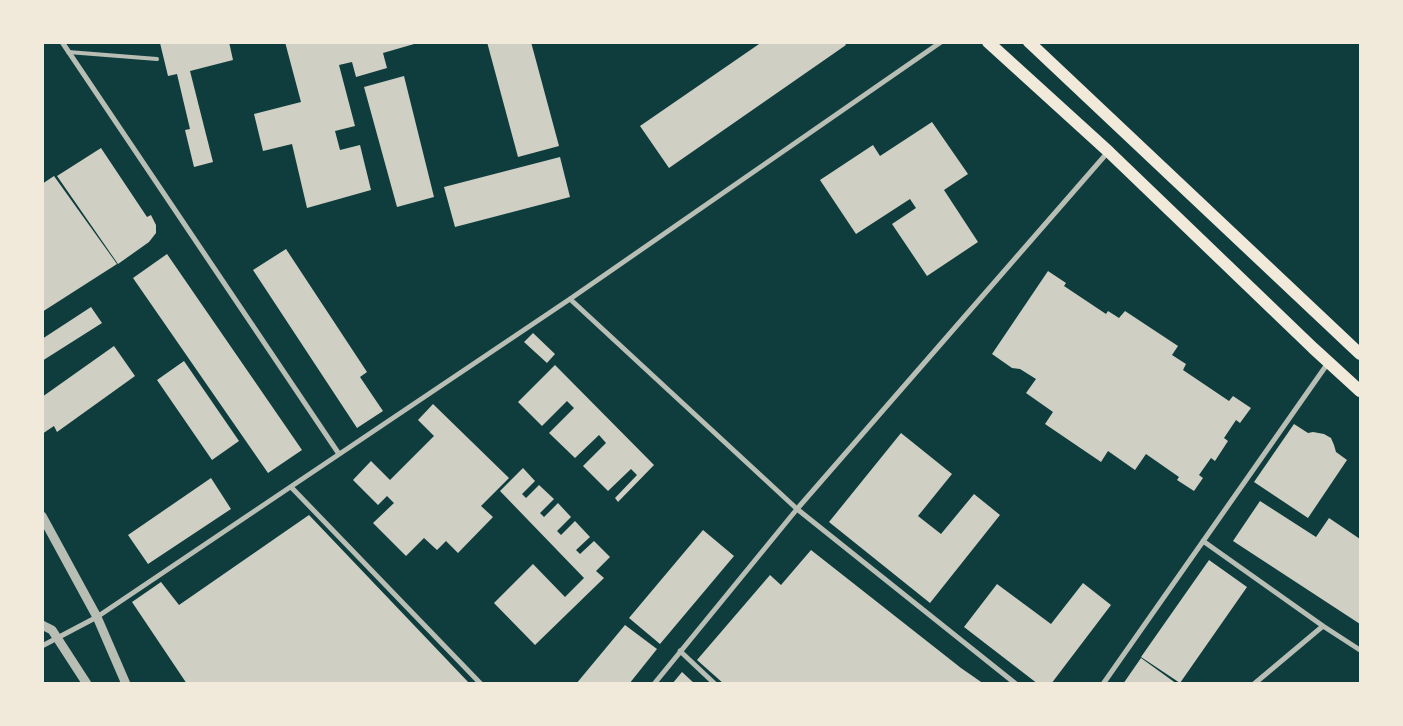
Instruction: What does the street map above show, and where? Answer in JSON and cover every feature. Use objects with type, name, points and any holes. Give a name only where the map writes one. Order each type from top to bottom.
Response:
[{"type":"main road","points":[[988,42],[1109,152],[1360,391]]},
{"type":"main road","points":[[1029,42],[1360,354]]},
{"type":"street","points":[[62,42],[339,454]]},
{"type":"street","points":[[42,646],[97,617],[570,300],[941,42]]},
{"type":"street","points":[[654,684],[797,509],[1109,152]]},
{"type":"street","points":[[570,300],[797,509],[1016,684]]},
{"type":"street","points":[[1103,684],[1328,362]]},
{"type":"street","points":[[290,487],[481,684]]},
{"type":"street","points":[[42,516],[97,617],[126,684]]},
{"type":"street","points":[[1203,541],[1360,650]]},
{"type":"street","points":[[42,625],[52,630],[87,684]]},
{"type":"street","points":[[1254,684],[1323,626]]},
{"type":"street","points":[[680,651],[715,684]]},
{"type":"lane","points":[[68,52],[157,59]]},
{"type":"building","points":[[229,42],[233,60],[190,71],[213,162],[194,167],[185,130],[190,129],[177,74],[168,76],[160,43]]},
{"type":"building","points":[[285,42],[421,42],[383,53],[387,68],[356,77],[352,62],[339,65],[355,126],[335,131],[340,150],[360,145],[371,190],[307,208],[292,144],[263,151],[254,114],[301,102]]},
{"type":"building","points":[[487,42],[531,42],[559,146],[518,157]]},
{"type":"building","points":[[762,42],[844,42],[846,45],[669,168],[640,126]]},
{"type":"building","points":[[404,76],[434,197],[397,207],[364,87]]},
{"type":"building","points":[[932,122],[968,174],[944,190],[978,242],[927,276],[892,224],[916,208],[910,199],[856,234],[820,180],[873,145],[880,156]]},
{"type":"building","points":[[101,148],[147,217],[151,215],[156,225],[156,233],[149,242],[118,264],[57,176]]},
{"type":"building","points":[[560,157],[570,197],[455,227],[444,187]]},
{"type":"building","points":[[54,176],[117,264],[42,312],[42,184]]},
{"type":"building","points":[[286,249],[367,372],[360,377],[383,411],[357,428],[253,270]]},
{"type":"building","points":[[167,254],[302,450],[268,473],[133,278]]},
{"type":"building","points":[[1048,271],[1066,283],[1064,286],[1106,314],[1108,311],[1119,318],[1125,311],[1178,346],[1172,355],[1186,364],[1183,370],[1229,401],[1233,396],[1251,408],[1240,423],[1236,420],[1224,438],[1228,441],[1215,461],[1211,458],[1199,475],[1203,478],[1194,491],[1177,480],[1179,477],[1146,454],[1135,470],[1108,451],[1101,462],[1045,424],[1053,412],[1026,393],[1036,379],[1020,369],[1012,368],[992,354]]},
{"type":"building","points":[[91,307],[102,323],[42,361],[42,339]]},
{"type":"building","points":[[533,333],[555,354],[547,363],[524,342]]},
{"type":"building","points":[[114,346],[135,376],[57,432],[54,426],[42,434],[42,397]]},
{"type":"building","points":[[184,361],[239,441],[212,460],[157,380]]},
{"type":"building","points":[[555,365],[654,465],[618,502],[615,498],[637,475],[631,469],[608,491],[583,466],[606,443],[599,435],[575,458],[549,433],[574,408],[567,401],[542,426],[518,402]]},
{"type":"building","points":[[433,404],[509,478],[481,506],[493,517],[458,553],[446,541],[437,550],[424,538],[406,556],[373,523],[394,503],[387,496],[378,505],[353,480],[371,461],[390,480],[434,436],[418,420]]},
{"type":"building","points":[[1294,424],[1308,433],[1324,434],[1331,438],[1336,452],[1347,460],[1308,518],[1254,482]]},
{"type":"building","points":[[901,433],[952,474],[918,516],[941,534],[974,494],[1000,515],[930,603],[829,522]]},
{"type":"building","points":[[523,468],[535,481],[522,494],[526,498],[539,485],[554,499],[540,513],[544,517],[558,503],[571,517],[557,531],[561,535],[575,521],[590,537],[576,550],[580,554],[594,541],[610,557],[596,571],[604,578],[535,645],[494,603],[533,564],[565,597],[584,578],[500,491]]},
{"type":"building","points":[[211,478],[231,509],[148,564],[128,535]]},
{"type":"building","points":[[1260,501],[1316,537],[1329,518],[1360,539],[1360,624],[1233,541]]},
{"type":"building","points":[[309,515],[470,684],[187,684],[132,602],[161,582],[179,605]]},
{"type":"building","points":[[703,530],[734,556],[660,644],[629,618]]},
{"type":"building","points":[[811,550],[984,684],[724,684],[697,660],[770,575],[781,585]]},
{"type":"building","points":[[1209,560],[1247,587],[1180,683],[1141,657]]},
{"type":"building","points":[[1083,583],[1111,605],[1051,684],[1038,684],[964,627],[997,584],[1051,624]]},
{"type":"building","points":[[625,625],[657,649],[629,684],[576,684]]},
{"type":"building","points":[[1141,658],[1177,684],[1123,684]]},
{"type":"building","points":[[682,672],[695,684],[672,684]]}]
